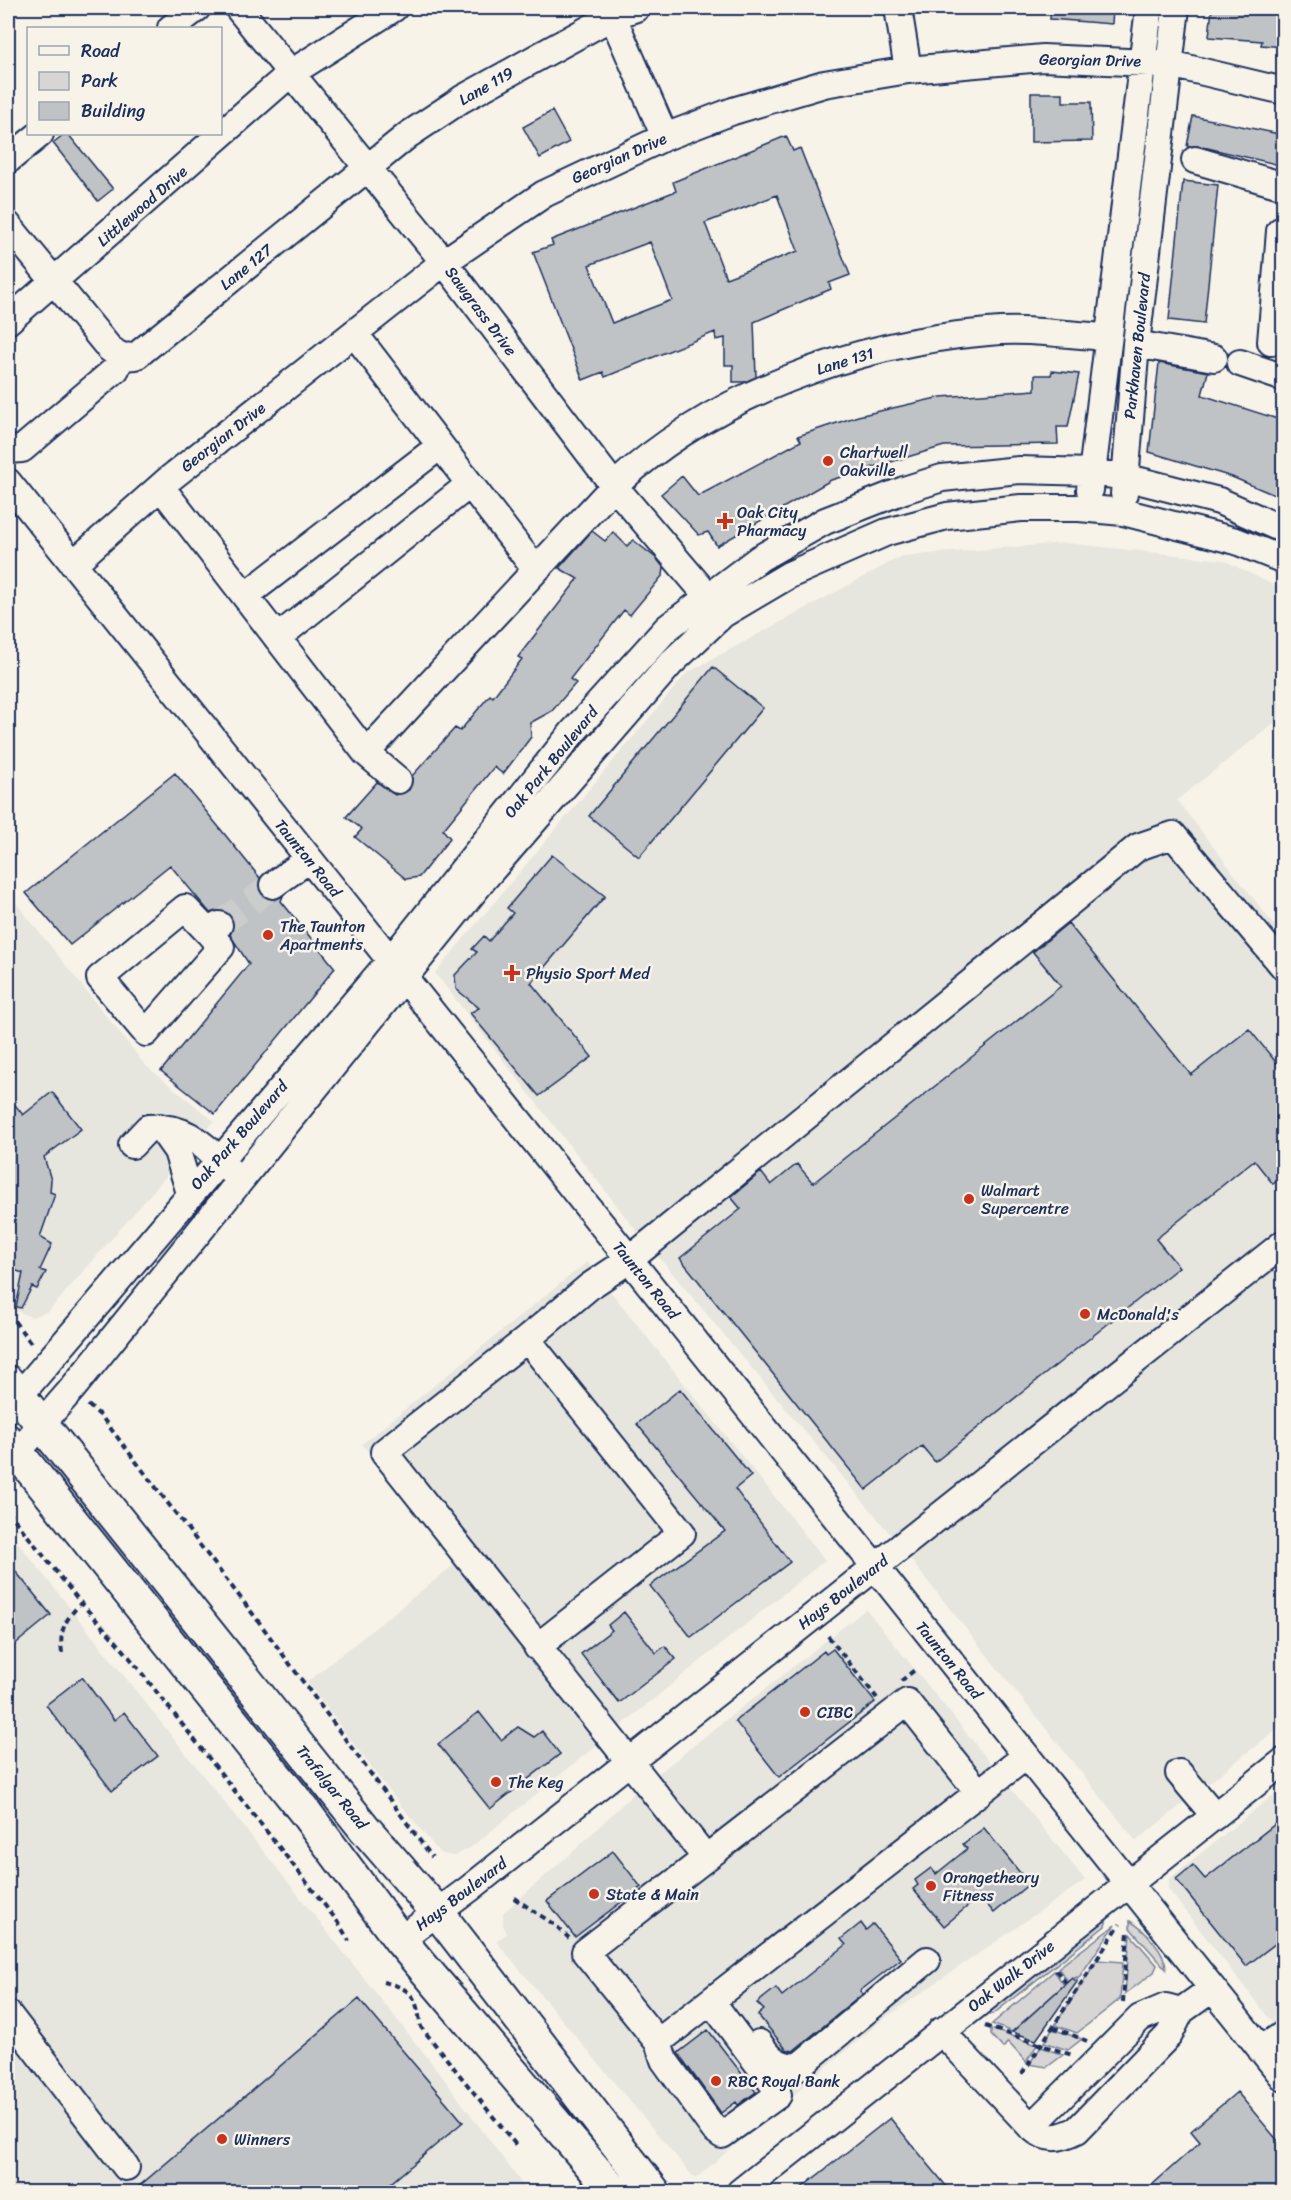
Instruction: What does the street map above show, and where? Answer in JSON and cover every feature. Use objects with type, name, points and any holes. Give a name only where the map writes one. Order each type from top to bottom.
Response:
[{"type":"main road","name":"Trafalgar Road","points":[[11,1396],[21,1445],[305,1812],[400,1940],[614,2193]]},
{"type":"main road","name":"Trafalgar Road","points":[[21,1445],[438,1913],[654,2193]]},
{"type":"street","points":[[172,27],[197,8]]},
{"type":"street","name":"Sawgrass Drive","points":[[238,8],[444,262],[614,486],[715,605]]},
{"type":"street","name":"Littlewood Drive","points":[[222,135],[291,74],[394,8]]},
{"type":"street","points":[[898,8],[908,70]]},
{"type":"street","name":"Parkhaven Boulevard","points":[[1088,509],[1107,337],[1149,8]]},
{"type":"street","name":"Parkhaven Boulevard","points":[[1123,512],[1136,344],[1176,8]]},
{"type":"street","points":[[619,10],[665,137]]},
{"type":"street","name":"Lane 119","points":[[367,168],[408,135],[462,99],[619,10]]},
{"type":"street","name":"Georgian Drive","points":[[73,564],[161,487],[444,262],[544,194],[665,137],[733,111],[824,84],[908,70],[1043,58],[1170,64],[1284,91]]},
{"type":"street","points":[[8,160],[39,135]]},
{"type":"street","name":"Littlewood Drive","points":[[8,321],[222,135]]},
{"type":"street","points":[[1195,160],[1284,186]]},
{"type":"street","name":"Lane 127","points":[[121,357],[136,356],[367,168]]},
{"type":"street","points":[[1127,183],[1155,180]]},
{"type":"street","points":[[8,225],[53,283],[109,348],[121,357],[116,369],[22,450],[8,450]]},
{"type":"street","points":[[1271,342],[1280,231],[1284,231]]},
{"type":"street","name":"Lane 131","points":[[366,753],[614,486],[659,448],[714,415],[783,382],[859,356],[906,345],[989,332],[1031,331],[1107,337]]},
{"type":"street","points":[[354,333],[536,570]]},
{"type":"street","points":[[1136,344],[1214,358]]},
{"type":"street","points":[[1240,363],[1284,378]]},
{"type":"street","points":[[245,596],[440,446]]},
{"type":"street","name":"Oak Park Boulevard","points":[[11,1396],[218,1160],[483,880],[671,663],[715,605],[760,558],[825,521],[904,490],[942,478],[1019,470],[1092,472],[1125,477],[1219,501],[1284,530]]},
{"type":"street","name":"Taunton Road","points":[[8,482],[1284,2079]]},
{"type":"street","points":[[277,638],[470,484]]},
{"type":"street","points":[[161,487],[366,753],[398,780]]},
{"type":"street","name":"Oak Park Boulevard","points":[[715,605],[887,532],[947,516],[1021,508],[1123,512],[1236,541],[1284,560]]},
{"type":"street","points":[[706,1858],[384,1452],[590,1286],[629,1260],[1138,847],[1173,835],[1284,967]]},
{"type":"street","points":[[273,885],[309,859]]},
{"type":"street","points":[[184,908],[214,929],[221,947],[146,1033],[100,978],[184,908]]},
{"type":"street","name":"Oak Park Boulevard","points":[[21,1445],[240,1181],[398,970]]},
{"type":"street","points":[[160,1127],[177,1151],[190,1192]]},
{"type":"street","points":[[132,1145],[148,1128],[160,1127],[192,1135],[240,1181]]},
{"type":"street","name":"Hays Boulevard","points":[[400,1940],[438,1913],[1284,1243]]},
{"type":"street","points":[[527,1339],[682,1533],[537,1647]]},
{"type":"street","points":[[716,1996],[776,2088],[778,2096],[722,2135],[714,2129],[664,2060],[658,2042],[585,1952],[908,1702],[980,1793]]},
{"type":"street","points":[[658,2042],[859,1883],[1026,1756]]},
{"type":"street","name":"Oak Walk Drive","points":[[740,2193],[941,2031],[1284,1761]]},
{"type":"street","points":[[1179,1773],[1215,1816]]},
{"type":"street","points":[[716,1996],[769,2057],[783,2066],[798,2067],[927,1960]]},
{"type":"street","points":[[941,2031],[1031,2127],[1041,2135],[1052,2138],[1077,2130],[1169,2035],[1181,2011],[1212,1989]]},
{"type":"street","points":[[1031,2127],[1140,2018],[1166,2007],[1181,2011]]},
{"type":"street","points":[[8,2014],[126,2167]]},
{"type":"street","points":[[1261,2050],[1284,2034]]},
{"type":"path","points":[[8,1313],[31,1342]]},
{"type":"path","points":[[97,1412],[256,1618],[432,1857]]},
{"type":"path","points":[[8,1511],[81,1603],[122,1648],[338,1922],[349,1941]]},
{"type":"path","points":[[62,1653],[59,1635],[67,1618],[81,1603]]},
{"type":"path","points":[[828,1636],[878,1699],[886,1693]]},
{"type":"path","points":[[894,1687],[917,1668]]},
{"type":"path","points":[[514,1898],[555,1925],[585,1952]]},
{"type":"path","points":[[1022,2074],[1120,1924]]},
{"type":"path","points":[[1123,2002],[1128,1931]]},
{"type":"path","points":[[1056,1970],[1066,1983]]},
{"type":"path","points":[[382,1982],[402,1986],[412,1994],[421,2027],[516,2145]]},
{"type":"path","points":[[985,2026],[1078,2057]]},
{"type":"path","points":[[1053,2027],[1088,2041]]},
{"type":"shaded area","points":[[1065,543],[1223,560],[1283,590],[1283,716],[1177,800],[1283,937],[1283,1724],[1136,1841],[874,1514],[632,1225],[435,973],[687,673],[902,556]]},
{"type":"shaded area","points":[[8,893],[146,1066],[214,1121],[49,1311],[31,1317],[14,1310],[8,1302]]},
{"type":"shaded area","points":[[587,1262],[825,1560],[470,1848],[454,1856],[446,1855],[440,1853],[390,1792],[307,1682],[455,1564],[362,1444]]},
{"type":"shaded area","points":[[8,1530],[441,2075],[528,2192],[8,2192]]},
{"type":"shaded area","points":[[866,1609],[1085,1880],[882,2020],[695,2179],[496,1941],[507,1934],[503,1924],[503,1913],[576,1849],[635,1792]]},
{"type":"shaded area","points":[[1283,1787],[1283,2036],[1168,1889],[1169,1879]]},
{"type":"green space","points":[[1107,1919],[1105,1926],[993,2014],[987,2015],[990,2010]]},
{"type":"green space","points":[[1130,1921],[1153,1942],[1162,1956],[1166,1969],[1130,1928]]},
{"type":"green space","points":[[1115,1925],[1077,1980],[1077,1977],[1068,1981],[1058,1968]]},
{"type":"green space","points":[[1130,1934],[1157,1965],[1154,1972],[1125,1994]]},
{"type":"green space","points":[[1097,1960],[1123,1962],[1120,1999],[1077,2033],[1055,2025]]},
{"type":"green space","points":[[1054,1971],[1064,1985],[1012,2032],[992,2024]]},
{"type":"green space","points":[[991,2029],[1037,2045],[1026,2062],[1008,2042],[1003,2048],[991,2035]]},
{"type":"green space","points":[[1052,2029],[1082,2039],[1068,2050],[1044,2042]]},
{"type":"green space","points":[[1041,2047],[1063,2055],[1047,2067],[1029,2064]]},
{"type":"building","points":[[1051,8],[1113,8],[1112,24],[1050,19]]},
{"type":"building","points":[[1212,8],[1284,8],[1284,47],[1261,45],[1262,41],[1209,37]]},
{"type":"building","points":[[1031,93],[1063,93],[1063,102],[1091,102],[1092,141],[1031,142]]},
{"type":"building","points":[[552,111],[569,142],[540,158],[523,127]]},
{"type":"building","points":[[1193,116],[1284,135],[1284,166],[1199,146],[1187,146]]},
{"type":"building","points":[[63,135],[69,135],[113,189],[98,201],[53,143]]},
{"type":"building","points":[[786,136],[793,151],[800,148],[850,275],[829,283],[831,289],[754,322],[756,377],[745,382],[733,382],[733,365],[725,365],[725,338],[716,340],[715,332],[605,377],[603,372],[583,380],[533,252],[553,245],[551,240],[676,191],[673,182]],"holes":[[[777,195],[798,251],[726,278],[705,223]],[[650,242],[672,300],[612,323],[589,265]]]},
{"type":"building","points":[[1183,181],[1218,185],[1204,324],[1169,320]]},
{"type":"building","points":[[1159,363],[1208,372],[1202,395],[1284,421],[1284,499],[1232,477],[1149,452]]},
{"type":"building","name":"Chartwell Oakville","points":[[1052,371],[1079,374],[1068,427],[1057,427],[1058,444],[944,446],[831,480],[717,546],[708,532],[699,535],[661,494],[682,476],[698,496],[801,441],[798,436],[858,416],[941,397],[1035,390],[1035,375],[1051,375]]},
{"type":"building","points":[[592,531],[605,541],[613,532],[627,546],[633,540],[656,558],[664,568],[663,575],[630,615],[624,610],[570,679],[576,683],[552,711],[530,723],[531,737],[503,774],[494,767],[443,830],[450,838],[419,877],[406,879],[355,837],[362,829],[346,817],[377,782],[395,795],[409,790],[412,776],[455,728],[460,731],[490,695],[493,697],[522,659],[518,657],[578,579],[559,568]]},
{"type":"building","points":[[713,667],[763,708],[639,857],[589,816]]},
{"type":"building","name":"The Taunton Apartments","points":[[175,773],[260,878],[258,886],[261,894],[274,900],[283,896],[281,901],[335,968],[215,1114],[161,1071],[249,964],[230,935],[234,925],[231,916],[219,910],[210,913],[170,865],[70,945],[26,893]]},
{"type":"building","points":[[552,855],[605,896],[531,983],[592,1057],[539,1096],[470,1013],[479,1008],[456,989],[455,975],[477,952],[472,949],[484,936],[489,941],[513,913],[507,908]]},
{"type":"building","name":"Walmart Supercentre","points":[[1068,923],[1191,1075],[1249,1029],[1284,1072],[1284,1176],[1273,1184],[1254,1160],[1156,1239],[1179,1267],[935,1462],[922,1446],[866,1490],[680,1258],[741,1209],[731,1197],[761,1172],[771,1185],[797,1164],[813,1183],[1061,986],[1033,952]]},
{"type":"building","points":[[52,1092],[81,1129],[44,1157],[51,1180],[50,1192],[55,1194],[40,1237],[52,1244],[40,1270],[46,1272],[37,1289],[32,1287],[21,1308],[16,1307],[23,1273],[8,1268],[8,1096],[23,1115]]},
{"type":"building","points":[[680,1389],[751,1476],[735,1489],[790,1562],[691,1637],[650,1586],[725,1531],[637,1424]]},
{"type":"building","points":[[8,1562],[51,1615],[8,1650]]},
{"type":"building","points":[[624,1612],[656,1653],[665,1646],[676,1659],[619,1703],[581,1654],[612,1630],[608,1625]]},
{"type":"building","name":"CIBC","points":[[833,1649],[875,1702],[779,1777],[735,1721],[824,1651],[826,1654]]},
{"type":"building","points":[[82,1677],[114,1720],[124,1712],[158,1756],[112,1791],[46,1705]]},
{"type":"building","name":"The Keg","points":[[479,1712],[501,1740],[518,1727],[534,1737],[542,1731],[560,1754],[490,1809],[438,1744]]},
{"type":"building","points":[[1284,1817],[1284,1937],[1246,1966],[1176,1879],[1193,1865],[1205,1879]]},
{"type":"building","points":[[984,1828],[1029,1884],[994,1913],[980,1896],[944,1926],[913,1889],[918,1885],[915,1880],[931,1868],[936,1874],[967,1849],[963,1844]]},
{"type":"building","name":"State & Main","points":[[613,1851],[641,1887],[575,1937],[547,1901]]},
{"type":"building","points":[[861,1923],[866,1930],[873,1924],[901,1959],[860,1991],[863,1994],[793,2051],[786,2049],[758,2015],[764,2010],[757,2003],[776,1988],[782,1996],[846,1945],[841,1939]]},
{"type":"building","points":[[1072,1978],[1077,1982],[1036,2040],[1012,2032]]},
{"type":"building","points":[[359,1999],[463,2122],[379,2193],[131,2193]]},
{"type":"building","name":"RBC Royal Bank","points":[[708,2030],[756,2092],[738,2105],[736,2102],[721,2113],[678,2053]]},
{"type":"building","points":[[1237,2092],[1284,2148],[1284,2193],[1143,2193],[1200,2142],[1191,2131]]},
{"type":"building","points":[[890,2118],[952,2193],[795,2193]]},
{"type":"tunnel","points":[[219,925],[273,885]]},
{"type":"place","name":"Chartwell Oakville","points":[[828,461]]},
{"type":"place","name":"Oak City Pharmacy","points":[[725,521]]},
{"type":"place","name":"The Taunton Apartments","points":[[268,935]]},
{"type":"place","name":"Physio Sport Med","points":[[512,973]]},
{"type":"place","name":"Walmart Supercentre","points":[[969,1199]]},
{"type":"place","name":"McDonald's","points":[[1085,1314]]},
{"type":"place","name":"CIBC","points":[[805,1712]]},
{"type":"place","name":"The Keg","points":[[496,1782]]},
{"type":"place","name":"Orangetheory Fitness","points":[[931,1886]]},
{"type":"place","name":"State & Main","points":[[594,1894]]},
{"type":"place","name":"RBC Royal Bank","points":[[716,2081]]},
{"type":"place","name":"Winners","points":[[222,2139]]}]
